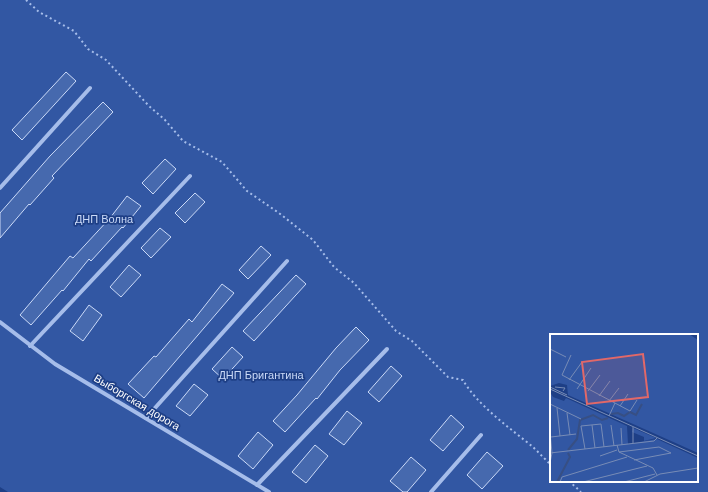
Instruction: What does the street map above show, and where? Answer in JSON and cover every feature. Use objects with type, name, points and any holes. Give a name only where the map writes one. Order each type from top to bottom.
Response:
[{"type":"street","points":[[0,188],[90,88]]},
{"type":"street","points":[[30,346],[190,176]]},
{"type":"street","points":[[146,418],[287,261]]},
{"type":"street","name":"Выборгская дорога","points":[[0,322],[55,364],[268,492]]},
{"type":"street","points":[[257,485],[387,349]]},
{"type":"street","points":[[430,492],[481,435]]},
{"type":"path","points":[[26,0],[39,12],[74,31],[88,49],[106,60],[149,106],[165,120],[183,141],[222,162],[247,191],[280,213],[313,240],[334,267],[354,283],[396,331],[412,341],[448,376],[463,380],[468,388],[493,414],[535,449],[550,464]]},
{"type":"path","points":[[570,482],[581,492]]},
{"type":"green space","points":[[0,0],[708,0],[708,492],[8,492],[0,487]]},
{"type":"building","points":[[66,72],[76,81],[22,140],[12,130]]},
{"type":"building","points":[[103,102],[113,112],[52,176],[54,178],[0,238],[0,213],[50,156]]},
{"type":"building","points":[[165,159],[176,169],[153,194],[142,183]]},
{"type":"building","points":[[195,193],[205,202],[185,223],[175,213]]},
{"type":"building","points":[[127,196],[141,206],[123,228],[122,227],[91,261],[89,259],[63,291],[62,290],[31,325],[20,315],[70,256],[73,258],[110,218]]},
{"type":"building","points":[[160,228],[171,237],[151,258],[141,248]]},
{"type":"building","points":[[261,246],[271,255],[248,279],[239,270]]},
{"type":"building","points":[[129,265],[141,275],[121,297],[110,287]]},
{"type":"building","points":[[296,275],[306,284],[254,341],[243,331]]},
{"type":"building","points":[[222,284],[234,293],[144,398],[128,384],[154,356],[156,357],[189,319],[192,322]]},
{"type":"building","points":[[89,305],[102,315],[83,341],[70,331]]},
{"type":"building","points":[[356,327],[369,340],[340,370],[317,399],[316,398],[285,432],[273,421]]},
{"type":"building","points":[[232,347],[243,357],[223,379],[212,369]]},
{"type":"building","points":[[391,366],[402,376],[379,402],[368,392]]},
{"type":"building","points":[[194,384],[208,395],[190,416],[176,406]]},
{"type":"building","points":[[347,411],[362,423],[344,445],[329,434]]},
{"type":"building","points":[[451,415],[464,427],[443,451],[430,440]]},
{"type":"building","points":[[258,432],[273,445],[253,469],[238,456]]},
{"type":"building","points":[[315,445],[328,456],[306,483],[292,472]]},
{"type":"building","points":[[487,452],[503,466],[482,489],[467,475]]},
{"type":"building","points":[[411,457],[426,470],[407,492],[403,492],[390,481]]},
{"type":"park label","name":"ДНП Волна","points":[[104,219]]},
{"type":"park label","name":"ДНП Бригантина","points":[[261,375]]}]
